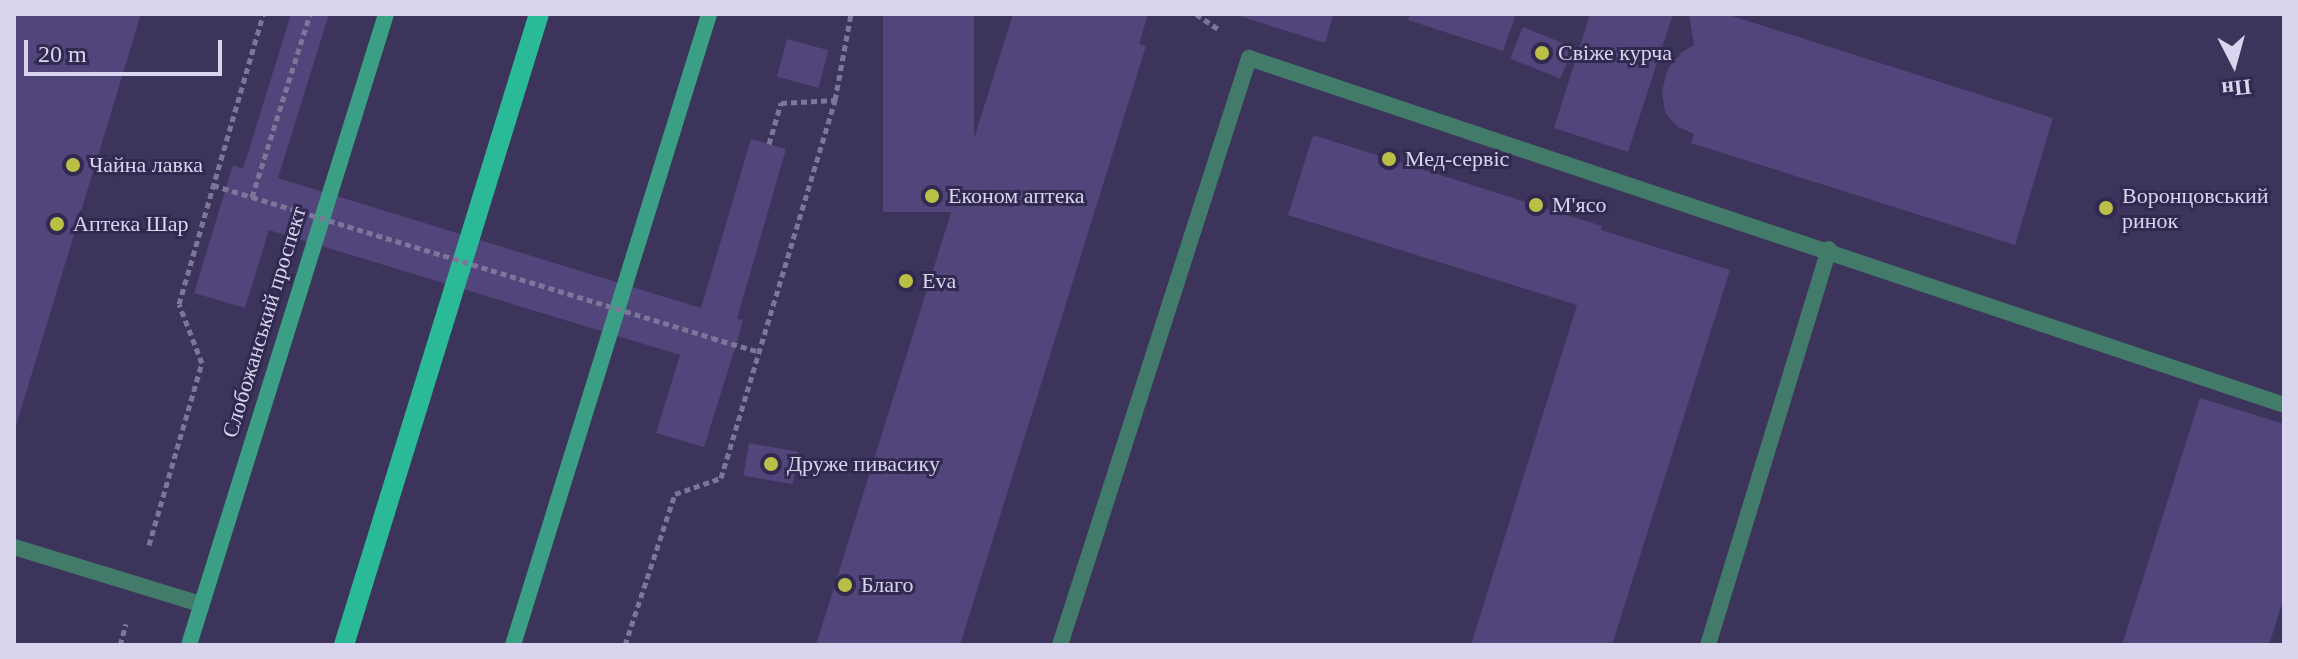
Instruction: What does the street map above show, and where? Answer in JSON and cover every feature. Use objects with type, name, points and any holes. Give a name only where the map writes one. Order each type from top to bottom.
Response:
[{"type":"main road","name":"Слобожанський проспект","points":[[189,645],[386,14]]},
{"type":"main road","points":[[344,645],[539,14]]},
{"type":"main road","points":[[513,645],[709,14]]},
{"type":"lane","points":[[1060,645],[1249,58],[1829,249],[2284,405]]},
{"type":"lane","points":[[1708,645],[1829,249]]},
{"type":"lane","points":[[14,547],[201,604]]},
{"type":"path","points":[[120,645],[202,363],[179,304],[263,14]]},
{"type":"path","points":[[252,197],[310,14]]},
{"type":"path","points":[[625,645],[675,494],[721,478],[835,100],[851,14]]},
{"type":"path","points":[[769,144],[781,103],[835,100]]},
{"type":"path","points":[[213,185],[758,351]]},
{"type":"building","points":[[14,14],[141,14],[15,429],[14,429]]},
{"type":"building","points":[[291,14],[329,14],[278,178],[701,308],[751,139],[786,149],[737,319],[743,320],[704,447],[656,433],[680,355],[269,230],[245,308],[194,293],[233,165],[243,169]]},
{"type":"building","points":[[883,14],[974,14],[974,212],[883,212]]},
{"type":"building","points":[[1013,14],[1148,14],[1139,44],[1146,46],[960,645],[816,645]]},
{"type":"building","points":[[1233,14],[1328,14],[1333,16],[1325,43]]},
{"type":"building","points":[[1410,14],[1516,14],[1503,51],[1408,20]]},
{"type":"building","points":[[1590,14],[1673,14],[1628,152],[1554,128]]},
{"type":"building","points":[[1689,14],[1726,14],[2053,118],[2015,245],[1691,143],[1694,134],[1678,127],[1665,113],[1662,91],[1668,68],[1682,52],[1694,45]]},
{"type":"building","name":"Свіже курча","points":[[1523,27],[1573,47],[1560,79],[1510,59]]},
{"type":"building","points":[[787,39],[829,50],[818,88],[777,77]]},
{"type":"building","points":[[1313,135],[1602,226],[1601,230],[1730,270],[1612,645],[1471,645],[1577,305],[1288,215]]},
{"type":"building","points":[[2200,398],[2284,424],[2284,597],[2269,645],[2122,645]]},
{"type":"building","name":"Друже пивасику","points":[[749,443],[798,452],[793,484],[743,475]]},
{"type":"place","name":"Свіже курча","points":[[1542,53]]},
{"type":"place","name":"Мед-сервіс","points":[[1389,159]]},
{"type":"place","name":"Чайна лавка","points":[[73,165]]},
{"type":"place","name":"Економ аптека","points":[[932,196]]},
{"type":"place","name":"М'ясо","points":[[1536,205]]},
{"type":"place","name":"Воронцовський ринок","points":[[2106,208]]},
{"type":"place","name":"Аптека Шар","points":[[57,224]]},
{"type":"place","name":"Eva","points":[[906,281]]},
{"type":"place","name":"Друже пивасику","points":[[771,464]]},
{"type":"place","name":"Благо","points":[[845,585]]}]
